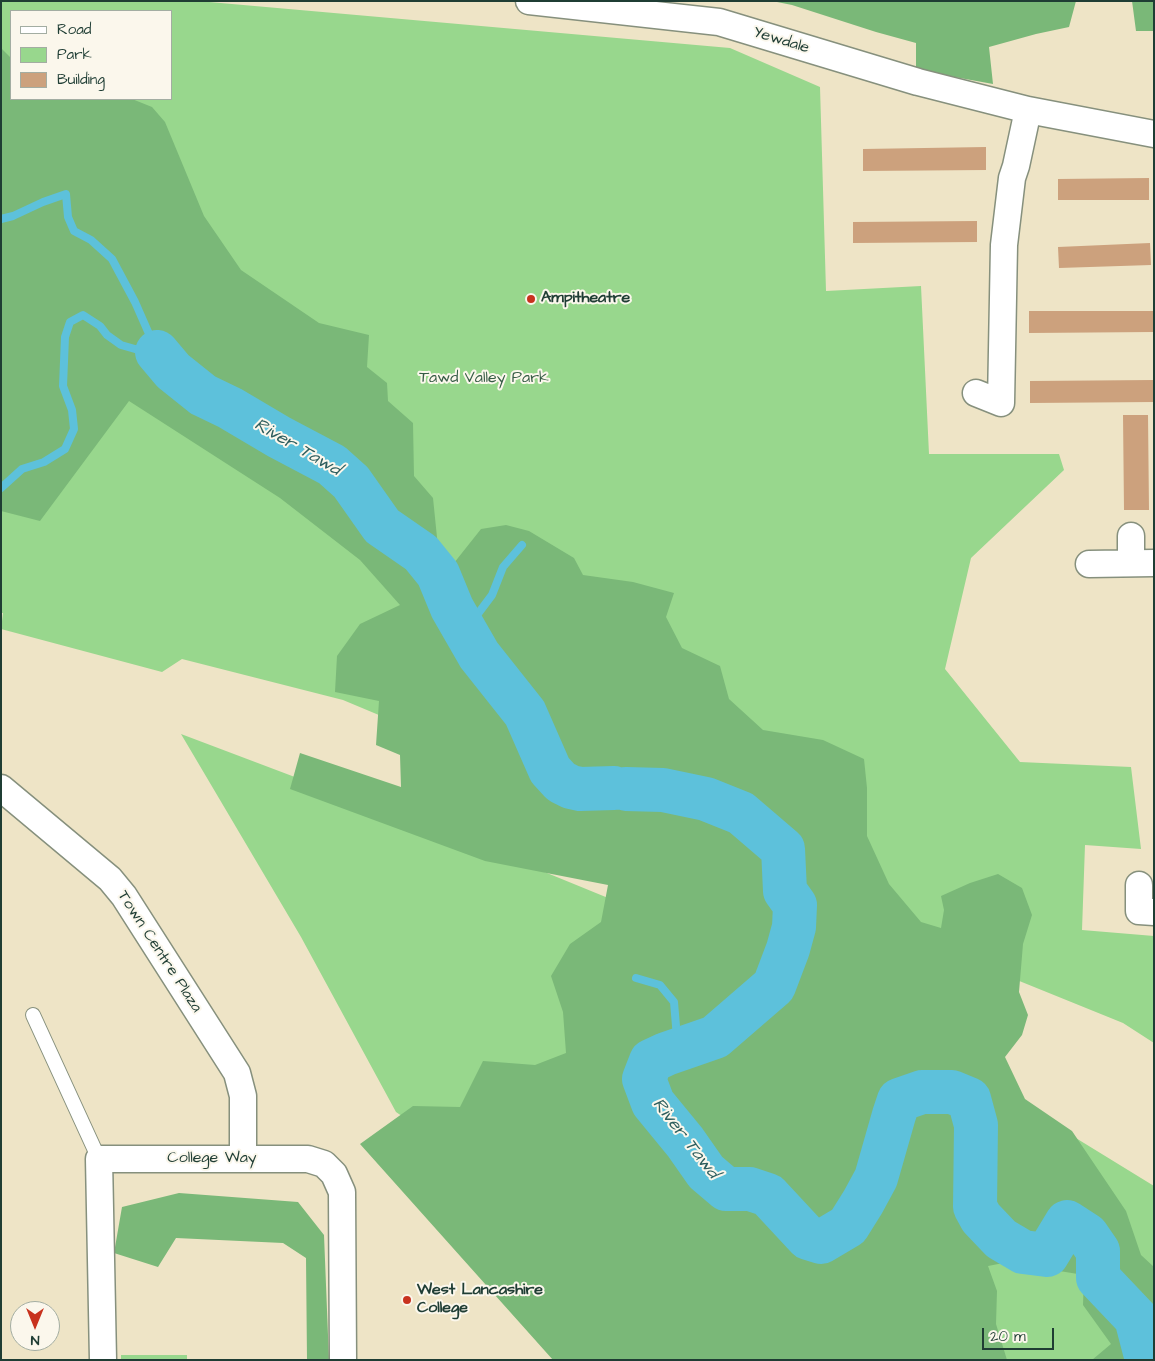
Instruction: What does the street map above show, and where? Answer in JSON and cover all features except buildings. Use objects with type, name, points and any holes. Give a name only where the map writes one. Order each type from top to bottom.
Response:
[{"type":"street","name":"Yewdale","points":[[529,1],[719,22],[918,82],[1028,110],[1154,134]]},
{"type":"street","points":[[976,393],[1001,403],[1004,245],[1012,178],[1028,110]]},
{"type":"street","points":[[1089,564],[1143,563],[1132,536]]},
{"type":"street","name":"Town Centre Plaza","points":[[1,788],[110,879],[124,896],[237,1073],[243,1096],[243,1159]]},
{"type":"street","points":[[1139,885],[1139,911],[1154,912]]},
{"type":"street","points":[[99,1159],[103,1360]]},
{"type":"street","name":"College Way","points":[[99,1159],[308,1159],[324,1164],[334,1174],[342,1192],[343,1360]]},
{"type":"lane","points":[[33,1015],[99,1159]]},
{"type":"green space","name":"Tawd Valley Park","points":[[1,1],[198,1],[730,48],[820,87],[826,291],[921,286],[929,454],[1059,454],[1064,470],[971,558],[945,669],[1020,762],[1131,767],[1141,849],[1085,845],[1082,930],[1154,936],[1154,1043],[1123,1023],[849,912],[343,700],[182,659],[162,672],[1,629],[3,613],[1,613]]},
{"type":"green space","points":[[772,1],[1076,1],[1069,27],[989,47],[993,84],[916,70],[916,43],[792,5]]},
{"type":"green space","points":[[1132,1],[1154,1],[1154,31],[1136,31]]},
{"type":"green space","points":[[1,48],[10,57],[10,100],[134,100],[152,107],[165,122],[204,216],[241,270],[319,323],[369,335],[367,367],[387,383],[388,401],[413,423],[414,476],[433,498],[439,557],[454,563],[481,529],[506,525],[529,531],[574,558],[583,575],[633,582],[674,593],[666,617],[682,648],[720,666],[729,699],[763,730],[823,740],[864,759],[867,788],[867,836],[889,884],[921,922],[941,928],[944,910],[941,896],[970,883],[998,874],[1022,888],[1032,915],[1023,944],[1019,992],[1028,1015],[1022,1035],[1005,1057],[1025,1099],[1072,1131],[1126,1211],[1141,1255],[1154,1267],[1154,1360],[1092,1360],[1111,1344],[1083,1305],[1084,1275],[1047,1269],[1019,1260],[988,1266],[997,1291],[996,1324],[1007,1360],[553,1360],[360,1144],[413,1106],[460,1107],[483,1061],[535,1065],[566,1053],[563,1012],[551,976],[570,944],[601,922],[608,885],[485,861],[290,789],[300,753],[401,787],[400,755],[376,745],[379,701],[335,692],[337,656],[360,624],[400,605],[360,560],[280,498],[129,401],[40,521],[1,511]]},
{"type":"green space","points":[[181,734],[525,864],[838,992],[1154,1186],[1154,1360],[756,1360],[750,1354],[396,1112],[301,937]]},
{"type":"green space","points":[[179,1193],[298,1202],[324,1235],[329,1360],[307,1360],[306,1258],[283,1243],[176,1238],[158,1267],[114,1253],[122,1207]]},
{"type":"green space","points":[[121,1355],[187,1355],[187,1360],[121,1360]]},
{"type":"waterway","name":"River Tawd","points":[[1,219],[13,216],[66,194],[68,217],[74,231],[91,240],[112,259],[135,302],[157,352]]},
{"type":"waterway","points":[[1,488],[22,469],[44,462],[65,449],[74,429],[72,410],[63,386],[65,337],[70,322],[83,315],[100,326],[107,335],[121,345],[157,352]]},
{"type":"waterway","name":"River Tawd","points":[[157,352],[173,371],[203,395],[332,465],[351,482],[382,526],[421,553],[438,574],[452,608],[479,655],[525,713],[550,770],[561,782],[571,787],[580,789],[614,788]]},
{"type":"waterway","points":[[465,631],[492,595],[503,567],[522,545]]},
{"type":"waterway","name":"River Tawd","points":[[626,789],[663,790],[706,799],[741,813],[783,849],[785,891],[795,905],[794,927],[774,986],[715,1037],[651,1061],[644,1079],[653,1103],[685,1142],[706,1172],[726,1189],[750,1189],[768,1195],[808,1238],[821,1242],[848,1226],[863,1202],[876,1178],[899,1100],[922,1092],[952,1092],[969,1099],[976,1125],[975,1207],[981,1218],[1001,1239],[1023,1252],[1047,1255],[1067,1222],[1087,1235],[1098,1251],[1098,1278],[1136,1318],[1147,1360]]},
{"type":"waterway","points":[[636,978],[660,985],[674,1002],[678,1050]]},
{"type":"place","name":"Ampitheatre","points":[[531,299]]},
{"type":"place","name":"West Lancashire College","points":[[407,1300]]}]
